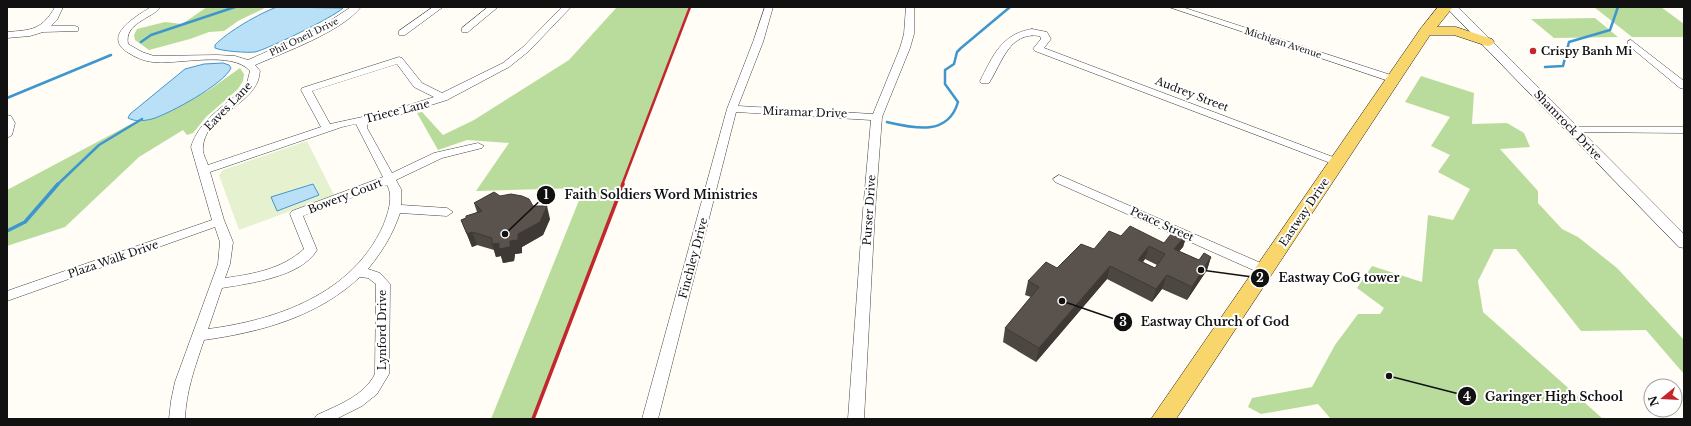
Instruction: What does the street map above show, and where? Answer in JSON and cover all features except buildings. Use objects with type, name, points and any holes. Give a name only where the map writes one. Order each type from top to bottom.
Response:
[{"type":"main road","name":"Eastway Drive","points":[[1163,419],[1393,79],[1443,8]]},
{"type":"main road","points":[[1426,31],[1456,30],[1487,42]]},
{"type":"street","points":[[42,29],[52,20],[59,7]]},
{"type":"street","points":[[157,7],[129,27],[123,37],[124,46],[141,56],[155,60],[229,58],[250,63]]},
{"type":"street","name":"Phil Oneil Drive","points":[[250,63],[324,29],[357,7]]},
{"type":"street","points":[[402,32],[439,7]]},
{"type":"street","points":[[465,30],[494,7]]},
{"type":"street","name":"Triece Lane","points":[[204,170],[327,128],[407,111],[443,98],[494,72],[516,57],[536,40],[564,7]]},
{"type":"street","name":"Finchley Drive","points":[[650,419],[732,109],[758,42],[768,7]]},
{"type":"street","name":"Purser Drive","points":[[856,419],[868,219],[877,117],[905,48],[909,34],[910,7]]},
{"type":"street","name":"Michigan Avenue","points":[[1173,7],[1393,79]]},
{"type":"street","name":"Shamrock Drive","points":[[1443,8],[1487,42],[1684,243]]},
{"type":"street","points":[[7,35],[30,33],[42,29],[75,29]]},
{"type":"street","name":"Audrey Street","points":[[985,81],[1005,44],[1020,34],[1034,30],[1044,34],[1046,39],[1038,49],[1337,162]]},
{"type":"street","points":[[1631,43],[1684,86]]},
{"type":"street","points":[[327,128],[306,90],[399,60],[418,85],[443,98]]},
{"type":"street","name":"Eaves Lane","points":[[177,419],[178,401],[182,382],[217,284],[226,250],[226,240],[218,222],[197,147],[200,138],[212,121],[241,96],[253,82],[255,74],[254,67],[250,63]]},
{"type":"street","name":"Miramar Drive","points":[[732,109],[877,117]]},
{"type":"street","points":[[7,118],[10,123],[7,135]]},
{"type":"street","points":[[199,336],[256,326],[292,313],[330,294],[359,272],[382,240],[396,209],[395,189],[362,128],[361,120]]},
{"type":"street","points":[[1573,130],[1684,130]]},
{"type":"street","points":[[389,179],[438,155],[478,146]]},
{"type":"street","name":"Peace Street","points":[[1059,178],[1265,270]]},
{"type":"street","name":"Bowery Court","points":[[217,284],[270,273],[304,258],[310,250],[310,245],[296,214],[389,179]]},
{"type":"street","points":[[396,209],[447,212]]},
{"type":"street","name":"Plaza Walk Drive","points":[[7,296],[218,222]]},
{"type":"street","name":"Lynford Drive","points":[[322,419],[367,396],[376,387],[382,374],[383,284],[380,278],[374,274],[359,272]]},
{"type":"green space","points":[[207,7],[267,7],[238,21],[224,31],[209,32],[190,39],[149,50],[135,40],[134,35],[137,29],[165,22],[182,24]]},
{"type":"green space","points":[[617,7],[689,7],[532,419],[491,419],[584,188],[476,191],[509,143],[467,140],[438,150],[417,113],[422,112],[443,135],[474,120],[569,60]]},
{"type":"green space","points":[[1594,7],[1661,7],[1684,24],[1684,37],[1632,37]]},
{"type":"green space","points":[[1595,18],[1618,37],[1554,38],[1531,19]]},
{"type":"green space","points":[[240,68],[244,74],[243,81],[238,89],[206,117],[193,133],[187,135],[183,130],[139,157],[65,227],[7,246],[7,190],[131,124],[161,116],[209,90]]},
{"type":"green space","points":[[1421,76],[1474,93],[1472,124],[1507,123],[1524,133],[1530,147],[1500,149],[1538,191],[1538,203],[1562,229],[1578,237],[1617,268],[1684,340],[1684,374],[1646,330],[1581,331],[1516,249],[1494,249],[1478,281],[1483,312],[1603,419],[1331,419],[1318,404],[1261,414],[1248,407],[1252,398],[1312,387],[1335,345],[1358,314],[1380,314],[1384,308],[1357,288],[1372,266],[1422,282],[1428,215],[1453,220],[1470,189],[1438,172],[1450,155],[1431,146],[1450,117],[1405,102]]},
{"type":"green space","points":[[307,141],[334,195],[239,230],[219,175],[223,170]]},
{"type":"water","points":[[277,7],[343,8],[300,32],[262,50],[255,52],[234,52],[215,48],[215,45],[220,40],[235,29],[253,18]]},
{"type":"water","points":[[223,63],[229,65],[231,68],[226,75],[195,98],[152,119],[140,121],[128,118],[130,114],[185,69],[204,64]]},
{"type":"water","points":[[313,184],[319,195],[277,211],[271,197]]},
{"type":"waterway","points":[[141,42],[151,35],[235,7]]},
{"type":"waterway","points":[[887,122],[918,128],[938,125],[946,121],[953,113],[958,102],[945,84],[945,70],[954,64],[957,52],[961,48],[1010,7]]},
{"type":"waterway","points":[[1545,67],[1563,66],[1569,42],[1610,30],[1618,7]]},
{"type":"waterway","points":[[7,98],[111,55]]},
{"type":"waterway","points":[[58,184],[99,145],[142,119]]},
{"type":"waterway","points":[[7,231],[25,222],[58,184]]},
{"type":"railway","points":[[622,185],[690,7]]},
{"type":"railway","points":[[533,419],[623,184]]},
{"type":"place","name":"Crispy Banh Mi","points":[[1533,51]]},
{"type":"place","name":"Faith Soldiers Word Ministries","points":[[505,234]]},
{"type":"place","name":"Eastway CoG tower","points":[[1201,270]]},
{"type":"place","name":"Eastway Church of God","points":[[1062,301]]},
{"type":"place","name":"Garinger High School","points":[[1389,376]]}]
